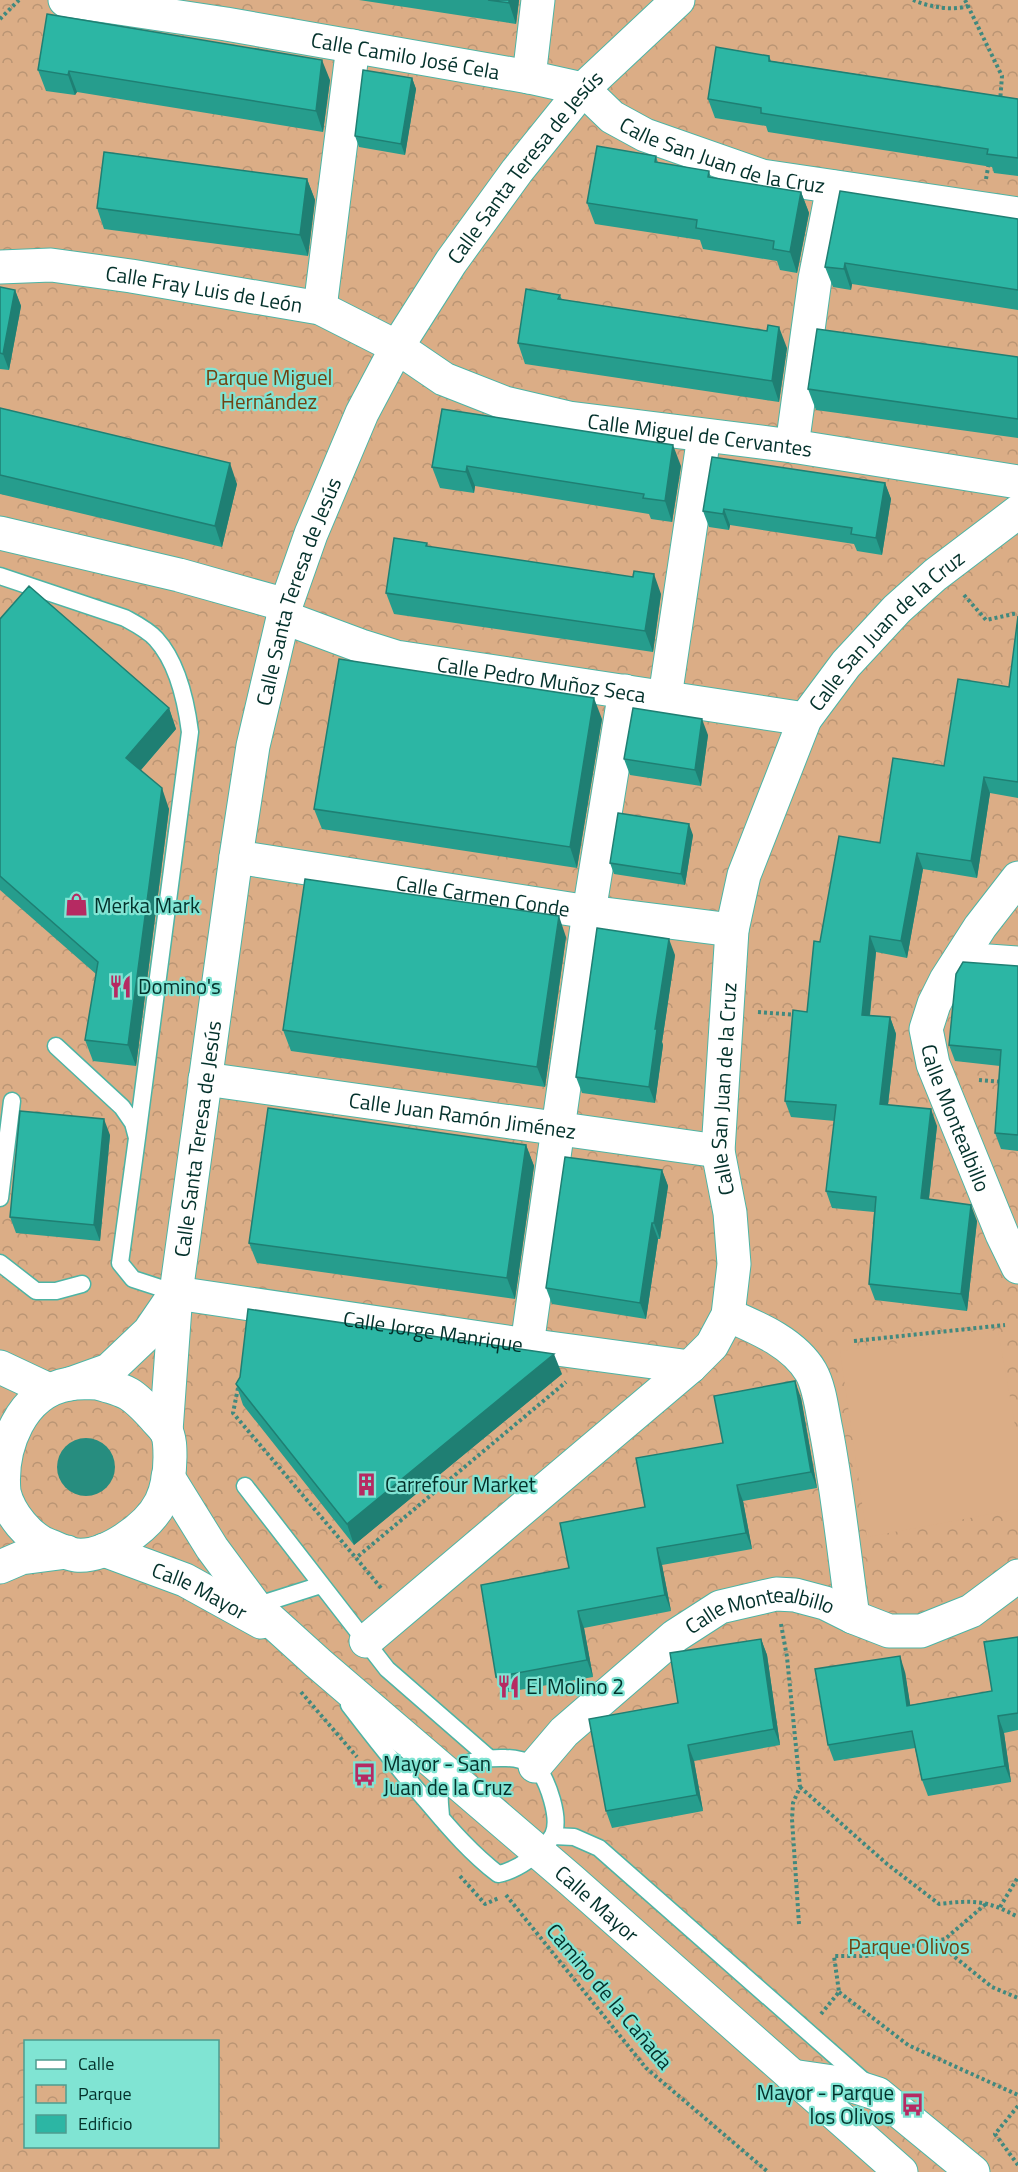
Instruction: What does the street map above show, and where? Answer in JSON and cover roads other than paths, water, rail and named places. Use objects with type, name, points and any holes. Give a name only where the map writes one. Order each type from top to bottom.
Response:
[{"type":"street","name":"Calle Camilo José Cela","points":[[66,0],[228,12],[353,46],[584,89]]},
{"type":"street","points":[[529,77],[538,0]]},
{"type":"street","name":"Calle Santa Teresa de Jesús","points":[[166,1431],[176,1293],[253,746],[285,611],[311,534],[362,413],[397,347],[464,244],[517,171],[584,89],[678,0]]},
{"type":"street","points":[[320,308],[353,46]]},
{"type":"street","name":"Calle San Juan de la Cruz","points":[[584,89],[612,117],[645,135],[762,176],[1018,214]]},
{"type":"street","points":[[792,446],[807,352],[815,279],[833,187]]},
{"type":"street","name":"Calle Fray Luis de León","points":[[0,267],[51,265],[320,308],[397,347]]},
{"type":"street","name":"Calle Miguel de Cervantes","points":[[397,347],[444,379],[505,403],[569,418],[792,446],[1018,482]]},
{"type":"street","points":[[665,697],[704,436]]},
{"type":"street","name":"Calle San Juan de la Cruz","points":[[366,1641],[690,1367],[712,1345],[729,1315],[734,1264],[730,1214],[718,1151],[732,930],[744,875],[805,719],[846,664],[897,609],[935,575],[1018,512]]},
{"type":"street","points":[[0,533],[179,575],[285,611]]},
{"type":"street","name":"Calle Pedro Muñoz Seca","points":[[285,611],[361,646],[396,657],[805,719]]},
{"type":"street","points":[[527,1345],[589,912],[625,691]]},
{"type":"street","name":"Calle Carmen Conde","points":[[236,857],[589,912],[732,930]]},
{"type":"street","name":"Calle Montealbillo","points":[[1018,878],[980,927],[960,959],[934,1004],[926,1029],[933,1064],[1002,1234],[1018,1267]]},
{"type":"street","points":[[960,959],[1018,963]]},
{"type":"street","name":"Calle Juan Ramón Jiménez","points":[[206,1079],[718,1151]]},
{"type":"street","points":[[0,1367],[60,1387],[97,1383],[121,1389],[135,1397],[166,1431],[170,1444],[168,1477],[161,1503],[143,1525],[130,1536],[104,1550],[89,1555],[74,1555],[43,1544],[5,1515],[0,1464],[4,1429],[26,1407],[60,1387],[109,1370],[149,1332],[176,1293]]},
{"type":"street","name":"Calle Jorge Manrique","points":[[176,1293],[690,1367]]},
{"type":"street","points":[[729,1315],[776,1338],[797,1355],[811,1372],[821,1403],[836,1480],[852,1617]]},
{"type":"street","name":"Calle Mayor","points":[[168,1477],[212,1548],[255,1606],[450,1777],[545,1844],[792,2076],[901,2172]]},
{"type":"street","name":"Calle Mayor","points":[[104,1550],[185,1580],[291,1639]]},
{"type":"street","points":[[0,1567],[21,1558],[67,1552]]},
{"type":"street","name":"Calle Montealbillo","points":[[535,1766],[564,1732],[675,1636],[720,1607],[776,1594],[795,1595],[825,1603],[852,1617],[889,1631],[921,1631],[971,1611],[1018,1576]]},
{"type":"street","points":[[792,2076],[847,2084],[878,2094],[973,2172]]},
{"type":"lane","points":[[0,576],[125,618],[144,629],[156,639],[167,654],[187,708],[190,732],[120,1263],[133,1279],[176,1293]]},
{"type":"lane","points":[[56,1046],[122,1107],[133,1123],[136,1138]]},
{"type":"lane","points":[[0,1198],[12,1101]]},
{"type":"lane","points":[[0,1263],[36,1290],[56,1291],[82,1284]]},
{"type":"lane","points":[[245,1486],[387,1669],[488,1757]]},
{"type":"lane","points":[[255,1606],[321,1585]]},
{"type":"lane","points":[[318,1663],[387,1756],[441,1818],[479,1859],[498,1874],[519,1867],[545,1844],[556,1820],[549,1791],[535,1766],[513,1758],[488,1757],[466,1762],[450,1777],[440,1795],[441,1818]]},
{"type":"lane","points":[[545,1844],[574,1836],[599,1848],[878,2094]]},
{"type":"water","points":[[86,1438],[97,1440],[110,1451],[115,1467],[113,1478],[102,1491],[86,1496],[75,1494],[62,1483],[57,1467],[59,1456],[70,1443]]},
{"type":"place","name":"Merka Mark","points":[[76,905]]},
{"type":"place","name":"Domino's","points":[[120,986]]},
{"type":"place","name":"Carrefour Market","points":[[367,1484]]},
{"type":"place","name":"El Molino 2","points":[[508,1686]]},
{"type":"place","name":"Mayor - San Juan de la Cruz","points":[[365,1775]]},
{"type":"place","name":"Mayor - Parque los Olivos","points":[[912,2104]]},
{"type":"park label","name":"Parque Miguel Hernández","points":[[269,389]]},
{"type":"park label","name":"Parque Olivos","points":[[909,1946]]}]
